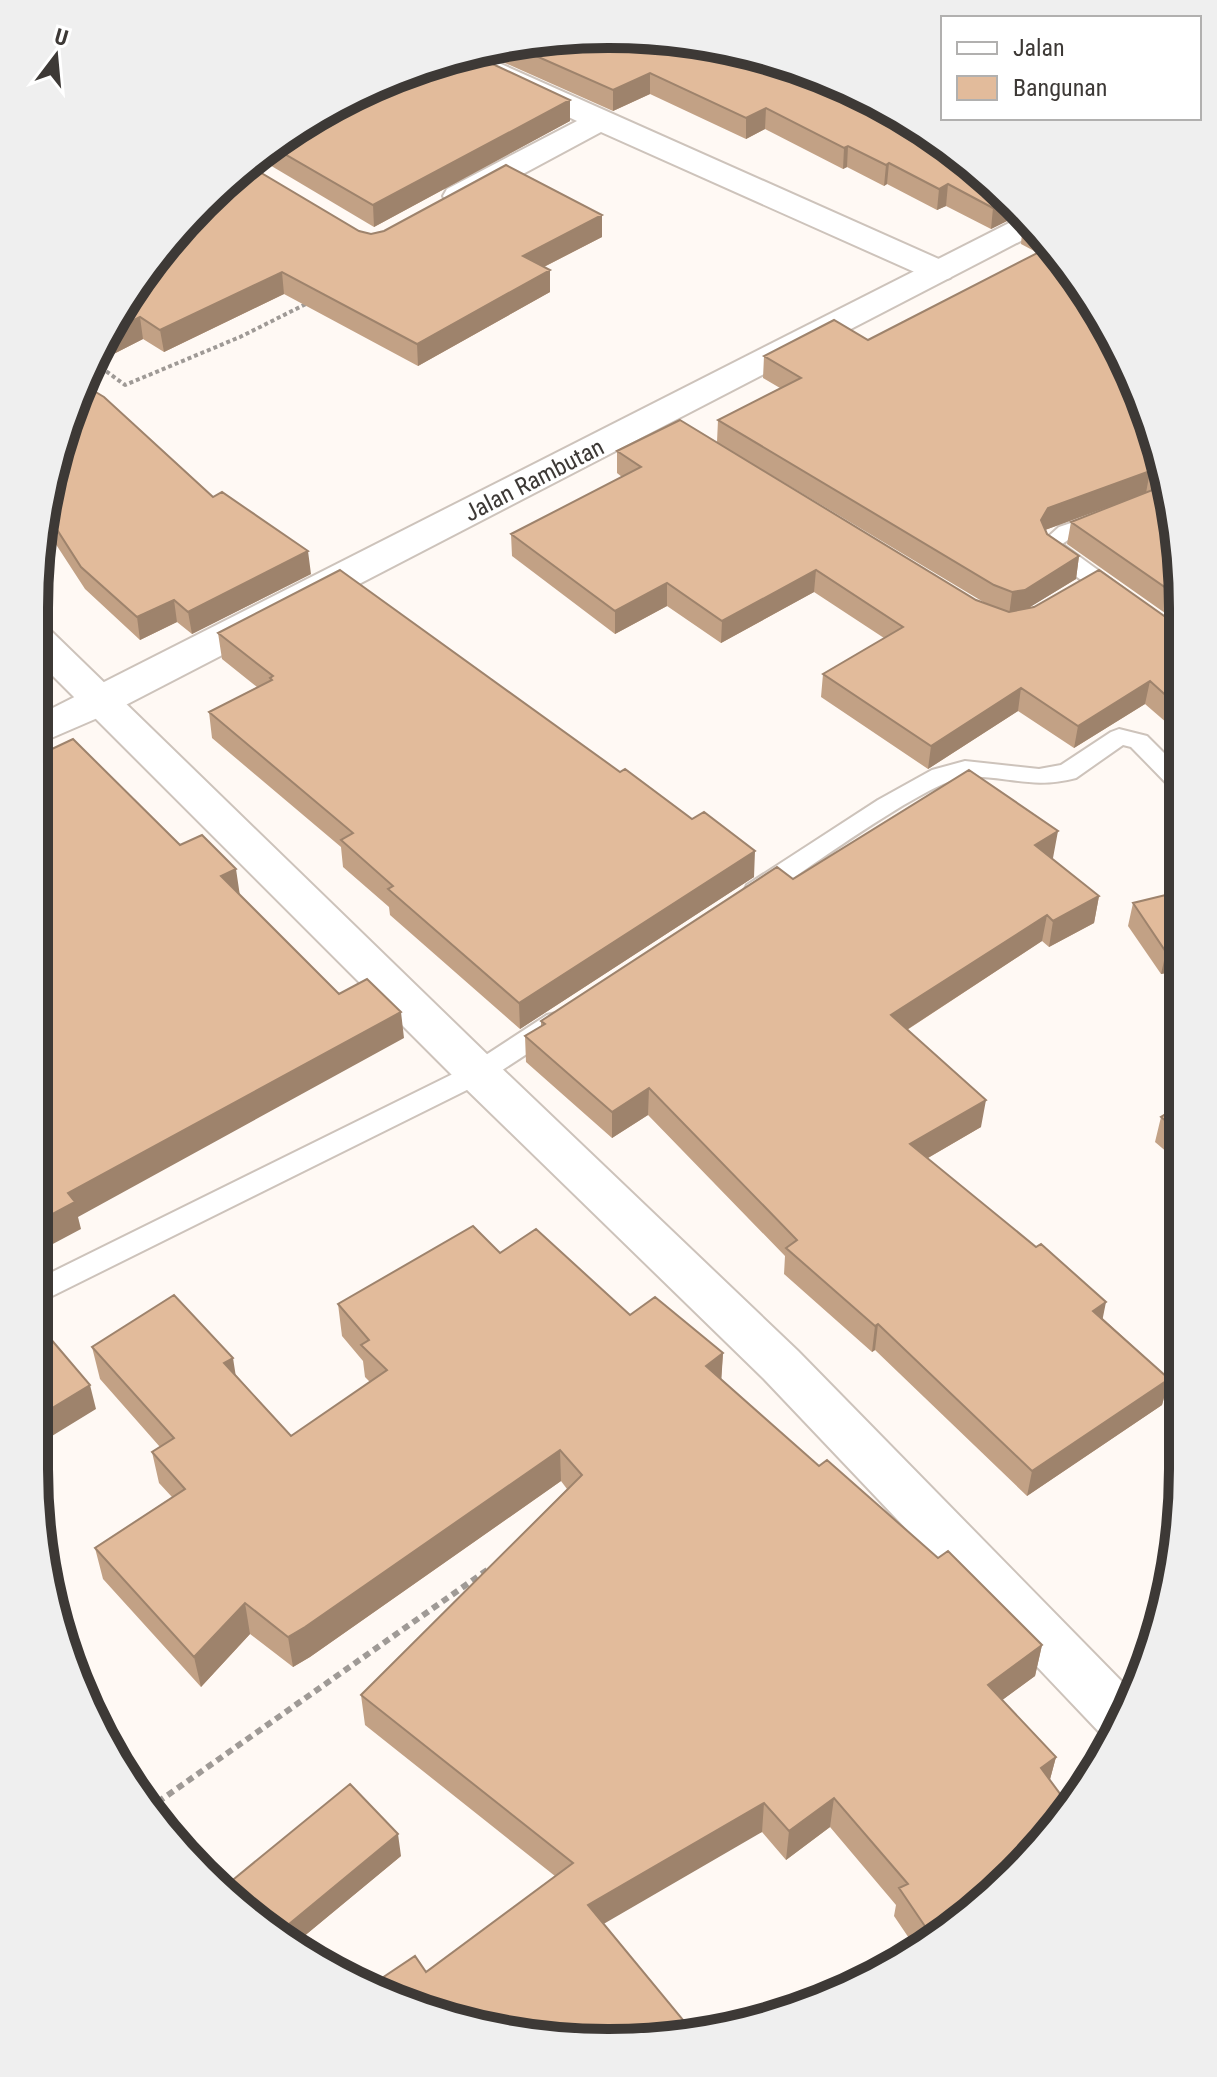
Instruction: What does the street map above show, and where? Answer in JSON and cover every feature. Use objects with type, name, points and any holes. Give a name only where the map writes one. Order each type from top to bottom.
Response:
[{"type":"street","points":[[476,64],[939,271]]},
{"type":"street","points":[[439,206],[600,121]]},
{"type":"street","name":"Jalan Rambutan","points":[[48,726],[670,424],[939,271],[1020,229]]},
{"type":"street","points":[[48,649],[478,1073],[781,1365],[1114,1710]]},
{"type":"lane","points":[[1124,511],[1054,538],[1054,550],[1088,584],[1134,606]]},
{"type":"lane","points":[[741,901],[886,806],[940,776],[965,769],[1039,777],[1068,772],[1119,737],[1139,741],[1169,772]]},
{"type":"lane","points":[[48,1287],[478,1073],[570,1013]]},
{"type":"path","points":[[103,369],[125,385],[240,337],[318,298]]},
{"type":"path","points":[[158,1802],[501,1560]]},
{"type":"building","points":[[572,49],[645,49],[718,59],[789,78],[889,123],[950,164],[998,206],[993,208],[948,184],[939,189],[889,163],[886,165],[848,146],[844,148],[766,108],[746,118],[650,73],[613,90],[531,54]]},
{"type":"building","points":[[487,62],[570,100],[373,205],[282,153],[328,123],[394,91]]},
{"type":"building","points":[[506,165],[602,215],[523,256],[550,270],[417,344],[282,272],[160,330],[140,317],[125,324],[142,297],[187,239],[258,171],[359,231],[371,234],[384,231]]},
{"type":"building","points":[[1040,251],[1075,297],[1111,361],[1139,428],[1152,471],[1048,508],[1041,520],[1047,534],[1079,556],[1025,590],[1012,592],[994,585],[718,420],[801,378],[764,356],[834,320],[868,340]]},
{"type":"building","points":[[93,390],[104,397],[213,497],[222,492],[308,551],[188,612],[174,600],[137,617],[81,567],[55,526],[67,463]]},
{"type":"building","points":[[680,420],[976,600],[1009,612],[1034,607],[1099,570],[1169,619],[1169,698],[1150,681],[1078,726],[1021,688],[931,746],[823,674],[903,627],[816,570],[722,621],[667,583],[615,611],[511,534],[641,467],[617,451]]},
{"type":"building","points":[[1156,489],[1164,535],[1168,590],[1071,522]]},
{"type":"building","points":[[340,570],[620,772],[625,769],[692,819],[704,812],[755,851],[519,1003],[388,889],[393,886],[341,840],[353,833],[209,712],[272,680],[270,678],[273,676],[218,633]]},
{"type":"building","points":[[73,739],[180,845],[202,835],[236,869],[221,876],[339,994],[367,979],[401,1012],[68,1193],[75,1202],[48,1216],[48,751]]},
{"type":"building","points":[[969,770],[1058,831],[1035,845],[1099,896],[1053,921],[1047,915],[891,1015],[986,1100],[910,1144],[1036,1247],[1041,1244],[1106,1302],[1093,1311],[1169,1379],[1032,1471],[878,1324],[875,1326],[786,1248],[797,1240],[649,1088],[612,1112],[525,1036],[545,1024],[541,1021],[777,867],[793,879]]},
{"type":"building","points":[[1169,894],[1169,951],[1166,952],[1133,903]]},
{"type":"building","points":[[1169,1112],[1169,1124],[1161,1117]]},
{"type":"building","points":[[473,1226],[500,1253],[536,1229],[630,1315],[655,1297],[723,1353],[706,1366],[819,1466],[827,1460],[938,1558],[948,1551],[1042,1645],[988,1685],[1056,1757],[1041,1768],[1062,1797],[1005,1865],[927,1930],[899,1888],[908,1884],[834,1798],[789,1831],[764,1803],[588,1905],[686,2023],[608,2029],[535,2024],[463,2010],[380,1980],[415,1956],[426,1972],[573,1863],[361,1695],[582,1475],[560,1450],[288,1637],[245,1603],[194,1657],[95,1548],[185,1489],[152,1452],[174,1438],[92,1347],[174,1295],[233,1358],[224,1363],[291,1436],[387,1370],[361,1345],[369,1340],[338,1304]]},
{"type":"building","points":[[48,1336],[90,1385],[48,1410]]},
{"type":"building","points":[[350,1784],[398,1834],[286,1927],[230,1882]]}]
